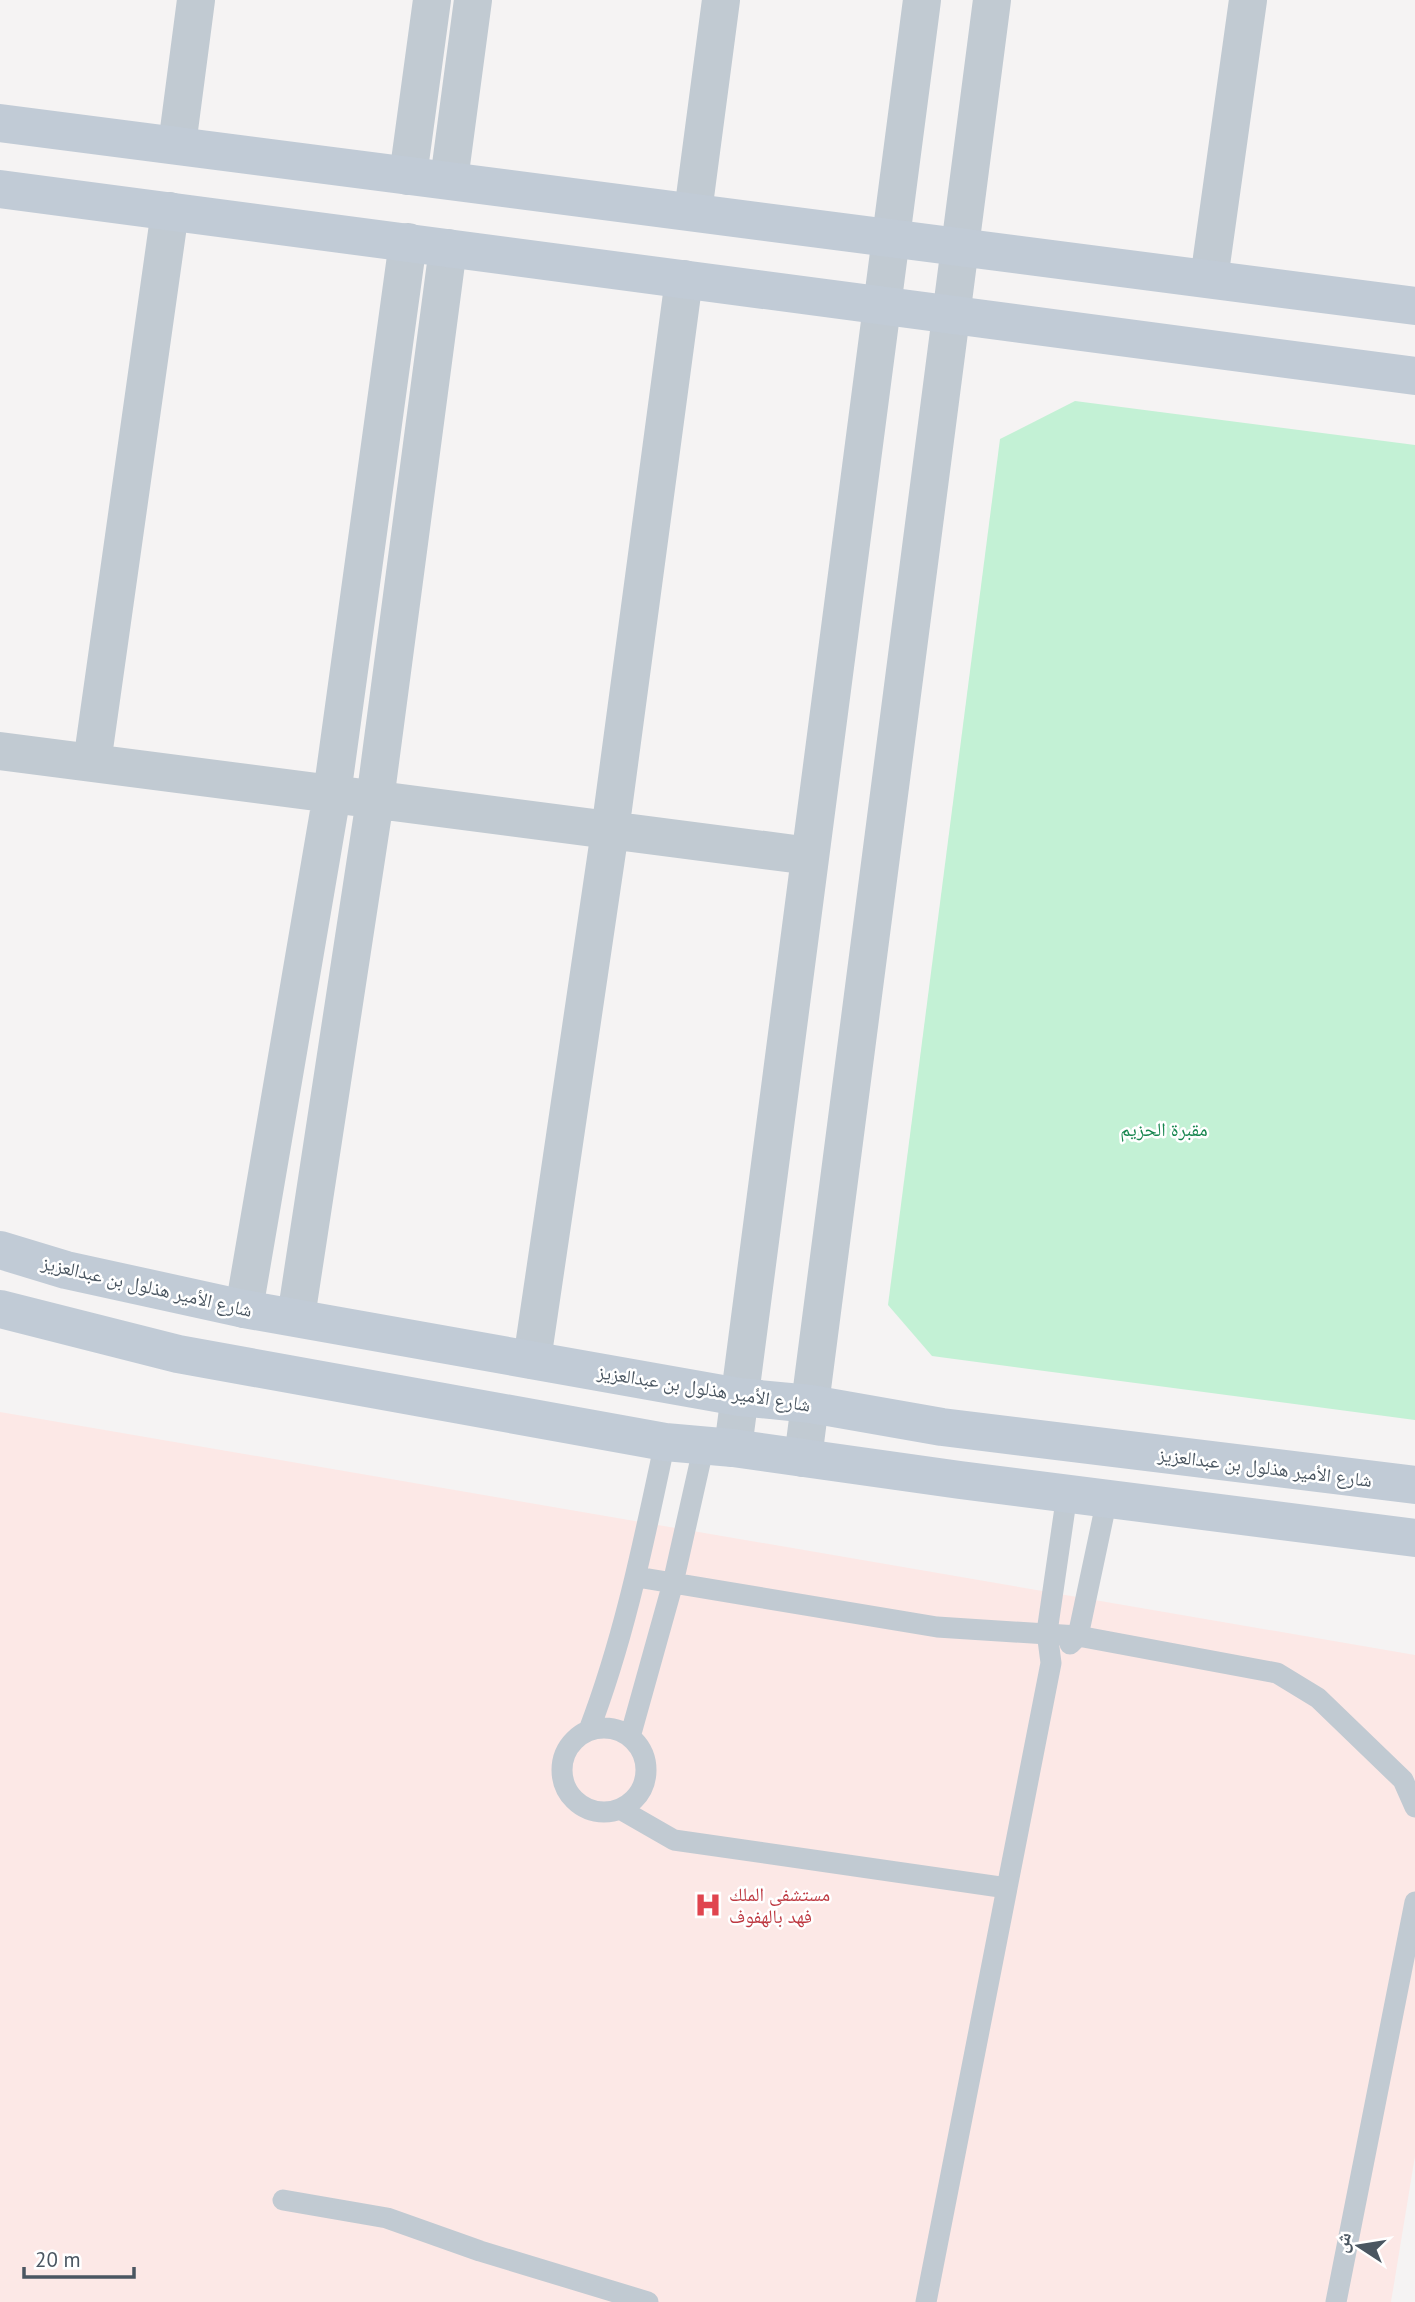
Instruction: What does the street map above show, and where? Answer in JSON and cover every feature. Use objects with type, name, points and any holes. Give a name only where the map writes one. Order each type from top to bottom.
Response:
[{"type":"street","points":[[177,145],[196,0]]},
{"type":"street","points":[[408,176],[432,0]]},
{"type":"street","points":[[449,180],[473,0]]},
{"type":"street","points":[[693,212],[721,0]]},
{"type":"street","points":[[718,1447],[739,1397],[922,0]]},
{"type":"street","points":[[803,1458],[992,0]]},
{"type":"street","points":[[1209,279],[1248,0]]},
{"type":"street","points":[[0,122],[1415,306]]},
{"type":"street","points":[[0,189],[1415,376]]},
{"type":"street","points":[[92,763],[170,211]]},
{"type":"street","points":[[244,1308],[332,794],[408,242]]},
{"type":"street","points":[[296,1317],[375,800],[448,248]]},
{"type":"street","points":[[533,1360],[610,831],[684,279]]},
{"type":"street","points":[[0,751],[810,856]]},
{"type":"street","name":"شارع الأمير هذلول بن عبدالعزيز","points":[[0,1250],[66,1270],[244,1308],[739,1397],[811,1404],[942,1427],[1415,1485]]},
{"type":"street","points":[[0,1309],[178,1354],[665,1442],[1415,1538]]},
{"type":"lane","points":[[589,1730],[612,1666],[637,1577],[665,1442]]},
{"type":"lane","points":[[630,1737],[673,1583],[718,1447]]},
{"type":"lane","points":[[926,2302],[1051,1663],[1047,1632],[1067,1494]]},
{"type":"lane","points":[[1051,1663],[1078,1636],[1107,1499]]},
{"type":"lane","points":[[637,1577],[937,1627],[1078,1636],[1277,1673],[1318,1698],[1403,1780],[1415,1807]]},
{"type":"lane","points":[[603,1728],[617,1730],[630,1737],[640,1748],[646,1762],[646,1776],[641,1790],[632,1802],[620,1810],[605,1813],[578,1803],[568,1792],[563,1779],[567,1750],[576,1738],[589,1730],[603,1728]]},
{"type":"lane","points":[[620,1810],[674,1840],[1007,1888]]},
{"type":"lane","points":[[1336,2302],[1415,1902]]},
{"type":"lane","points":[[283,2200],[387,2218],[480,2251],[648,2302]]},
{"type":"shaded area","name":"مستشفى الملك فهد بالهفوف","points":[[0,1412],[1415,1655],[1415,2156],[1391,2302],[0,2302]]},
{"type":"green space","name":"مقبرة الحزيم","points":[[1075,401],[1415,445],[1415,1420],[932,1356],[888,1305],[1000,439]]},
{"type":"place","name":"مستشفى الملك فهد بالهفوف","points":[[708,1905]]}]
